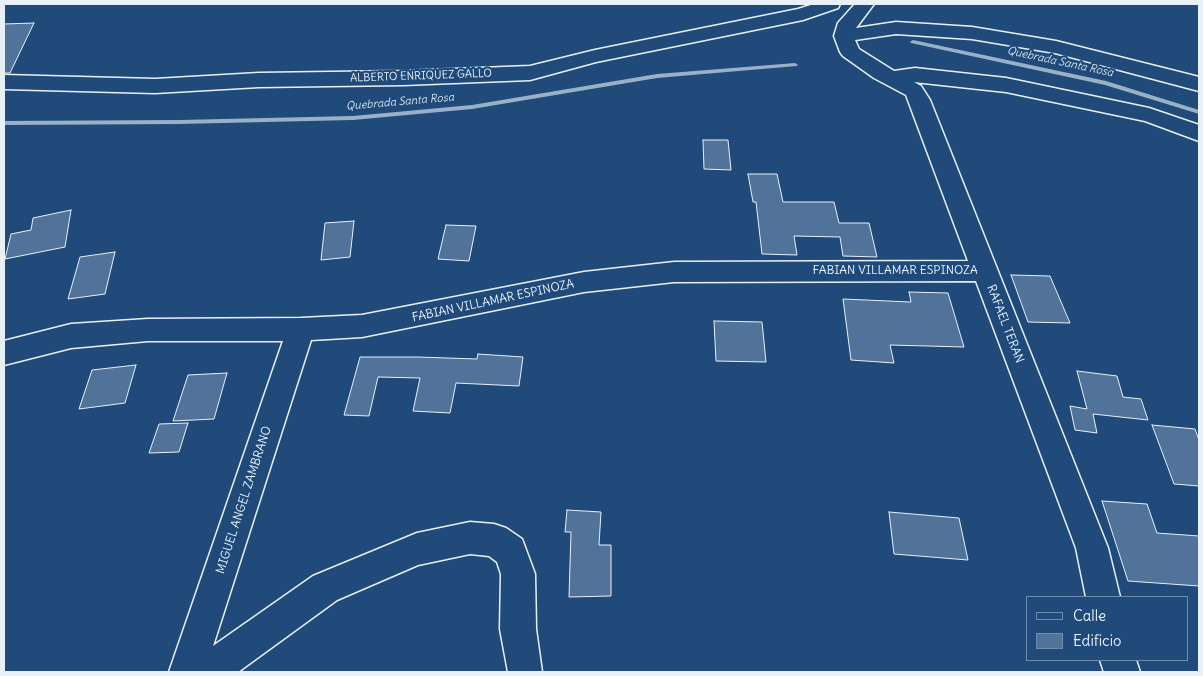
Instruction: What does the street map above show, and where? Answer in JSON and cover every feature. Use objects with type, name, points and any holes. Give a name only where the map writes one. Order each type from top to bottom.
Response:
[{"type":"street","name":"ALBERTO ENRIQUEZ GALLO","points":[[4,82],[155,86],[258,80],[403,78],[530,73],[624,50],[803,14],[831,4]]},
{"type":"street","points":[[864,4],[848,22],[844,36],[896,28],[972,33],[1056,47],[1199,84]]},
{"type":"street","name":"RAFAEL TERAN","points":[[844,36],[850,52],[881,73],[904,84],[920,100],[984,271],[1092,548],[1103,596]]},
{"type":"street","points":[[892,78],[916,74],[1006,85],[1149,116],[1199,133]]},
{"type":"street","name":"FABIAN VILLAMAR ESPINOZA","points":[[4,353],[71,336],[148,330],[301,329],[362,326],[584,282],[674,272],[984,271]]},
{"type":"street","name":"MIGUEL ANGEL ZAMBRANO","points":[[187,672],[301,329]]},
{"type":"street","points":[[210,672],[236,651],[326,588],[417,549],[470,538],[494,540],[510,551],[518,574],[518,629],[525,670]]},
{"type":"building","points":[[34,23],[10,73],[4,73],[4,24]]},
{"type":"building","points":[[703,140],[728,140],[731,170],[704,169]]},
{"type":"building","points":[[748,174],[777,174],[783,202],[834,202],[839,223],[869,223],[877,257],[843,256],[840,237],[794,236],[797,255],[762,254],[756,202],[753,202]]},
{"type":"building","points":[[71,210],[65,247],[5,259],[11,234],[31,230],[33,218]]},
{"type":"building","points":[[354,221],[350,257],[321,260],[325,223]]},
{"type":"building","points":[[446,225],[476,226],[469,261],[438,259]]},
{"type":"building","points":[[115,252],[105,294],[68,299],[80,257]]},
{"type":"building","points":[[1011,275],[1050,276],[1070,323],[1028,322]]},
{"type":"building","points":[[909,292],[948,293],[964,347],[890,345],[894,363],[851,360],[843,299],[911,302]]},
{"type":"building","points":[[714,321],[762,322],[766,362],[716,361]]},
{"type":"building","points":[[478,354],[523,357],[519,386],[456,383],[450,413],[413,411],[420,378],[378,377],[369,416],[344,415],[360,357],[477,359]]},
{"type":"building","points":[[136,365],[125,403],[79,409],[92,370]]},
{"type":"building","points":[[1077,371],[1117,376],[1123,397],[1141,399],[1148,420],[1093,414],[1097,433],[1075,430],[1070,406],[1087,409]]},
{"type":"building","points":[[227,373],[214,419],[173,421],[188,375]]},
{"type":"building","points":[[188,423],[179,452],[149,453],[159,424]]},
{"type":"building","points":[[1152,425],[1195,429],[1199,440],[1199,486],[1174,484]]},
{"type":"building","points":[[1102,501],[1147,504],[1157,533],[1199,536],[1199,586],[1128,581]]},
{"type":"building","points":[[567,510],[601,512],[599,545],[611,545],[611,596],[569,597],[571,532],[565,532]]},
{"type":"building","points":[[889,512],[959,518],[968,560],[894,554]]},
{"type":"waterway","name":"Quebrada Santa Rosa","points":[[913,42],[1106,83],[1199,112]]},
{"type":"waterway","name":"Quebrada Santa Rosa","points":[[4,123],[179,122],[353,118],[472,107],[657,76],[795,65]]}]
